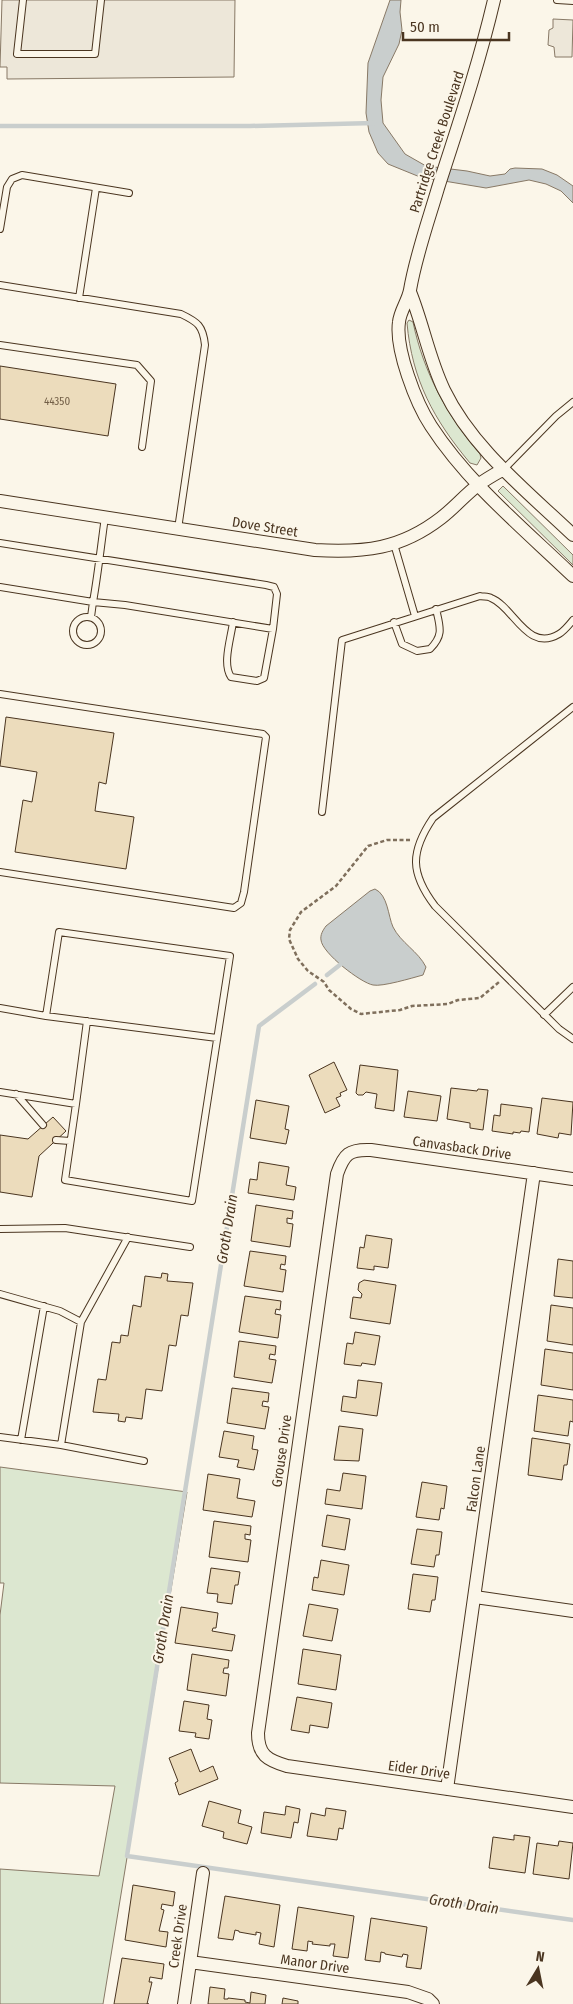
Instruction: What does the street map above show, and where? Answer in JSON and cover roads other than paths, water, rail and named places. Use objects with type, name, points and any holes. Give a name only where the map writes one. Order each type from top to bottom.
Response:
[{"type":"street","name":"Partridge Creek Boulevard","points":[[494,0],[479,58],[417,255],[410,292],[399,322],[404,361],[410,383],[430,424],[447,448],[478,485],[573,576]]},
{"type":"street","points":[[410,292],[444,390],[465,425],[504,469],[573,536]]},
{"type":"street","name":"Dove Street","points":[[0,500],[315,550],[363,550],[394,544],[431,526],[478,485],[504,469]]},
{"type":"street","name":"Canvasback Drive","points":[[347,1154],[357,1150],[371,1150],[573,1179]]},
{"type":"street","name":"Grouse Drive","points":[[263,1754],[258,1745],[258,1733],[336,1174],[340,1163],[347,1154]]},
{"type":"street","name":"Falcon Lane","points":[[447,1789],[534,1173]]},
{"type":"street","points":[[475,1597],[573,1611]]},
{"type":"street","name":"Eider Drive","points":[[263,1754],[273,1762],[286,1766],[573,1807]]},
{"type":"street","name":"Creek Drive","points":[[184,2004],[203,1873]]},
{"type":"street","name":"Manor Drive","points":[[190,1962],[408,1992],[433,2004]]},
{"type":"lane","points":[[24,0],[17,54],[95,54],[101,0]]},
{"type":"lane","points":[[556,0],[573,1]]},
{"type":"lane","points":[[0,229],[7,187],[12,179],[22,175],[129,193]]},
{"type":"lane","points":[[79,298],[96,188]]},
{"type":"lane","points":[[0,285],[182,314],[194,321],[204,331],[205,345],[178,529]]},
{"type":"lane","points":[[0,344],[137,366],[151,381],[142,448]]},
{"type":"lane","points":[[504,469],[556,416],[573,402]]},
{"type":"lane","points":[[91,617],[105,517]]},
{"type":"lane","points":[[0,543],[274,587],[277,594],[264,678],[257,681],[231,677],[227,672],[233,622]]},
{"type":"lane","points":[[394,544],[415,616]]},
{"type":"lane","points":[[0,586],[273,629]]},
{"type":"lane","points":[[322,812],[342,640],[480,596],[490,597],[499,602],[528,634],[539,638],[549,638],[560,634],[573,620]]},
{"type":"lane","points":[[394,622],[402,644],[417,651],[430,649],[439,641],[440,629],[436,609]]},
{"type":"lane","points":[[91,617],[101,625],[101,635],[96,643],[91,645],[82,644],[78,642],[73,634],[74,625],[80,618],[91,617]]},
{"type":"lane","points":[[0,694],[263,734],[266,737],[244,892],[241,903],[234,908],[0,872]]},
{"type":"lane","points":[[573,707],[564,712],[433,818],[423,832],[416,850],[415,865],[418,878],[435,906],[544,1015],[573,1039]]},
{"type":"lane","points":[[46,1016],[59,932],[230,956],[192,1201],[65,1180],[87,1020]]},
{"type":"lane","points":[[544,1015],[573,987]]},
{"type":"lane","points":[[0,1008],[46,1016],[217,1038]]},
{"type":"lane","points":[[0,1092],[76,1104]]},
{"type":"lane","points":[[16,1094],[44,1125]]},
{"type":"lane","points":[[56,1140],[70,1141]]},
{"type":"lane","points":[[0,1229],[65,1228],[190,1247]]},
{"type":"lane","points":[[61,1445],[81,1322],[128,1237]]},
{"type":"lane","points":[[0,1296],[60,1311],[81,1322]]},
{"type":"lane","points":[[21,1440],[44,1306]]},
{"type":"lane","points":[[0,1437],[61,1445],[144,1461]]},
{"type":"waterway","points":[[0,126],[250,126],[374,123]]},
{"type":"waterway","name":"Groth Drain","points":[[327,975],[341,964]]},
{"type":"waterway","name":"Groth Drain","points":[[315,984],[259,1026],[127,1856],[573,1920]]}]
